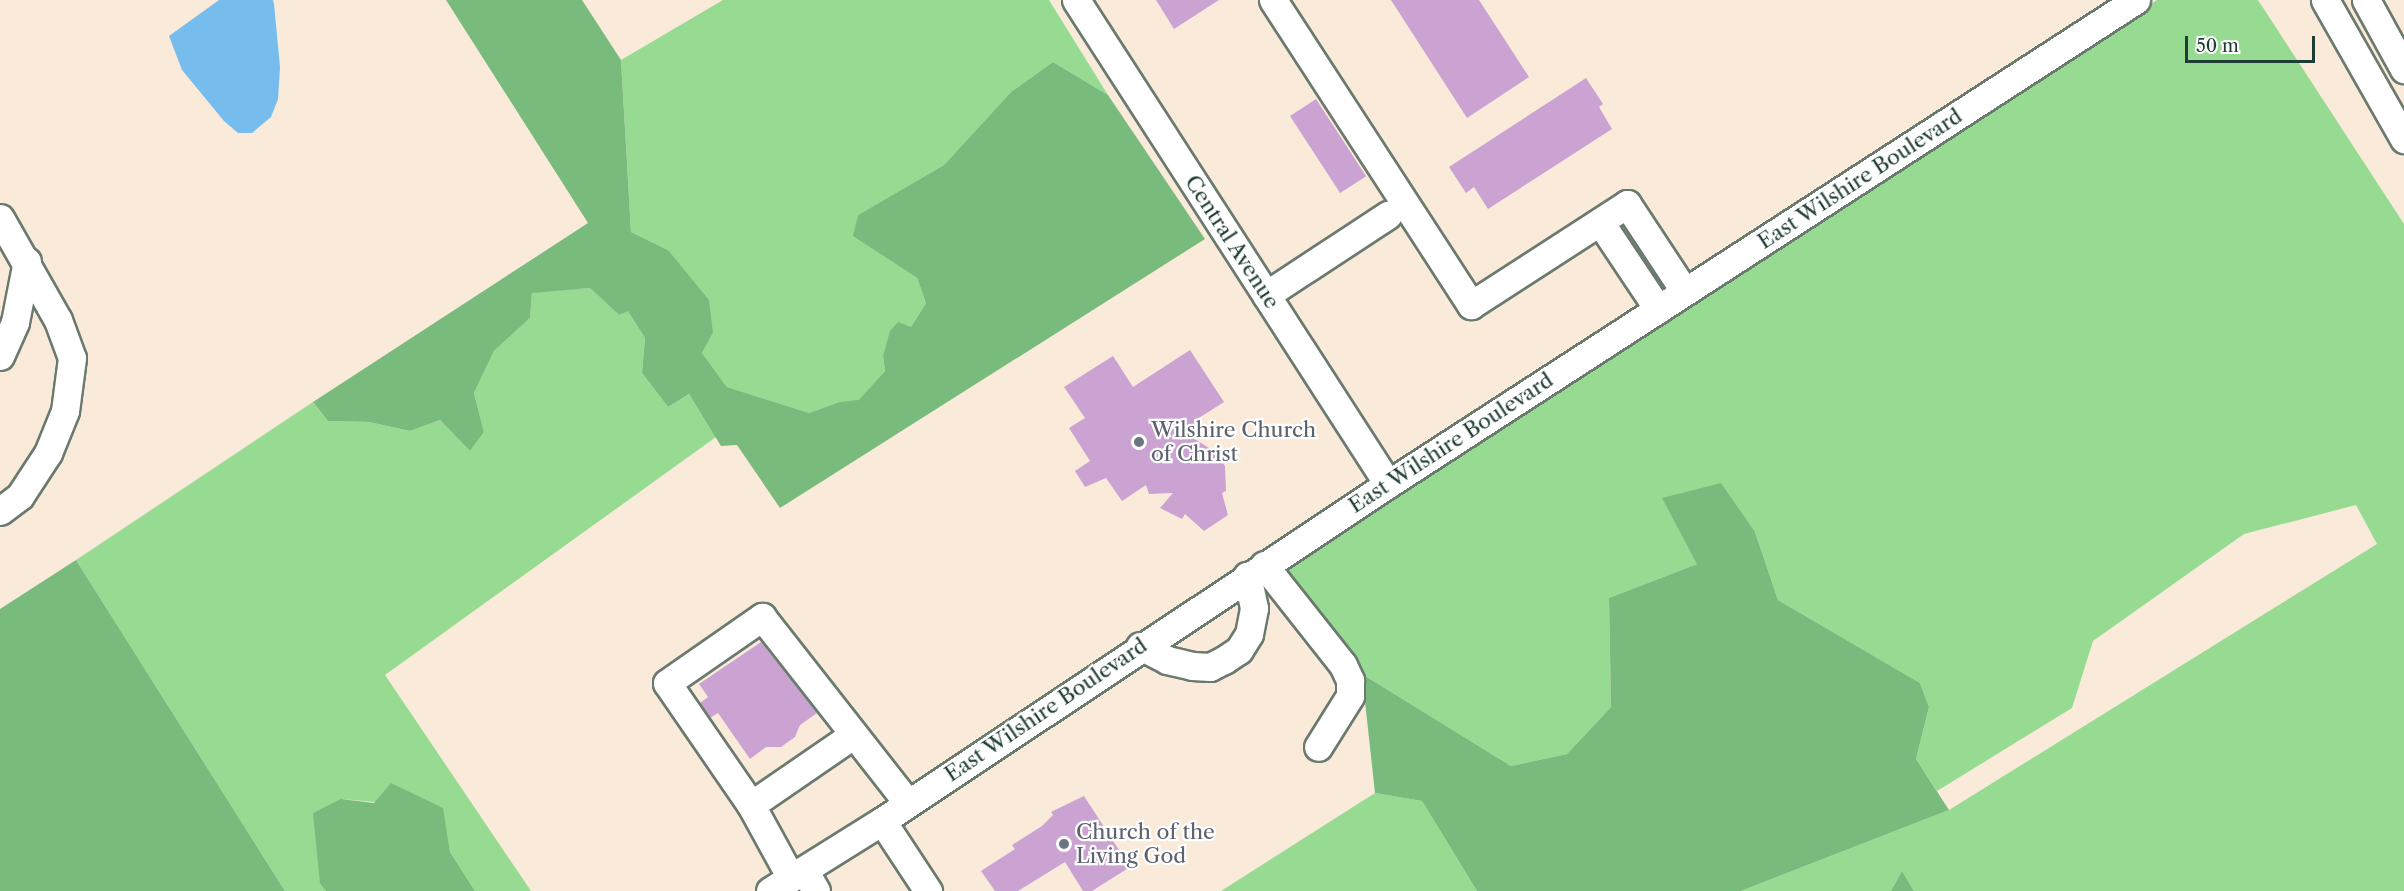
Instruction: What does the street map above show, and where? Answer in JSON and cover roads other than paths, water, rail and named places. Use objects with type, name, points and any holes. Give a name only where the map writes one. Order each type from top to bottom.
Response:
[{"type":"street","name":"Central Avenue","points":[[1076,0],[1388,484]]},
{"type":"street","points":[[1273,0],[1471,305],[1627,204],[1685,292]]},
{"type":"street","name":"East Wilshire Boulevard","points":[[795,882],[1140,646],[2136,0]]},
{"type":"street","points":[[2325,0],[2404,139]]},
{"type":"street","points":[[2366,0],[2404,69]]},
{"type":"street","points":[[1266,295],[1388,215]]},
{"type":"street","points":[[0,218],[27,261],[58,320],[72,358],[70,390],[65,411],[35,478],[20,496],[0,511]]},
{"type":"street","points":[[1600,222],[1658,309]]},
{"type":"street","points":[[0,356],[15,322],[27,261]]},
{"type":"street","points":[[1140,646],[1167,660],[1192,666],[1210,667],[1224,660],[1239,650],[1249,634],[1254,608],[1255,571]]},
{"type":"street","points":[[1255,571],[1343,665],[1350,680],[1350,696],[1318,747]]},
{"type":"street","points":[[795,882],[751,805],[667,682],[762,617],[908,803]]},
{"type":"street","points":[[751,805],[853,735]]},
{"type":"street","points":[[882,821],[928,891]]},
{"type":"water","points":[[219,0],[273,0],[274,4],[280,67],[278,99],[271,117],[252,133],[238,133],[224,121],[182,70],[169,36]]},
{"type":"place","name":"Wilshire Church of Christ","points":[[1139,442]]},
{"type":"place","name":"Church of the Living God","points":[[1064,844]]}]
